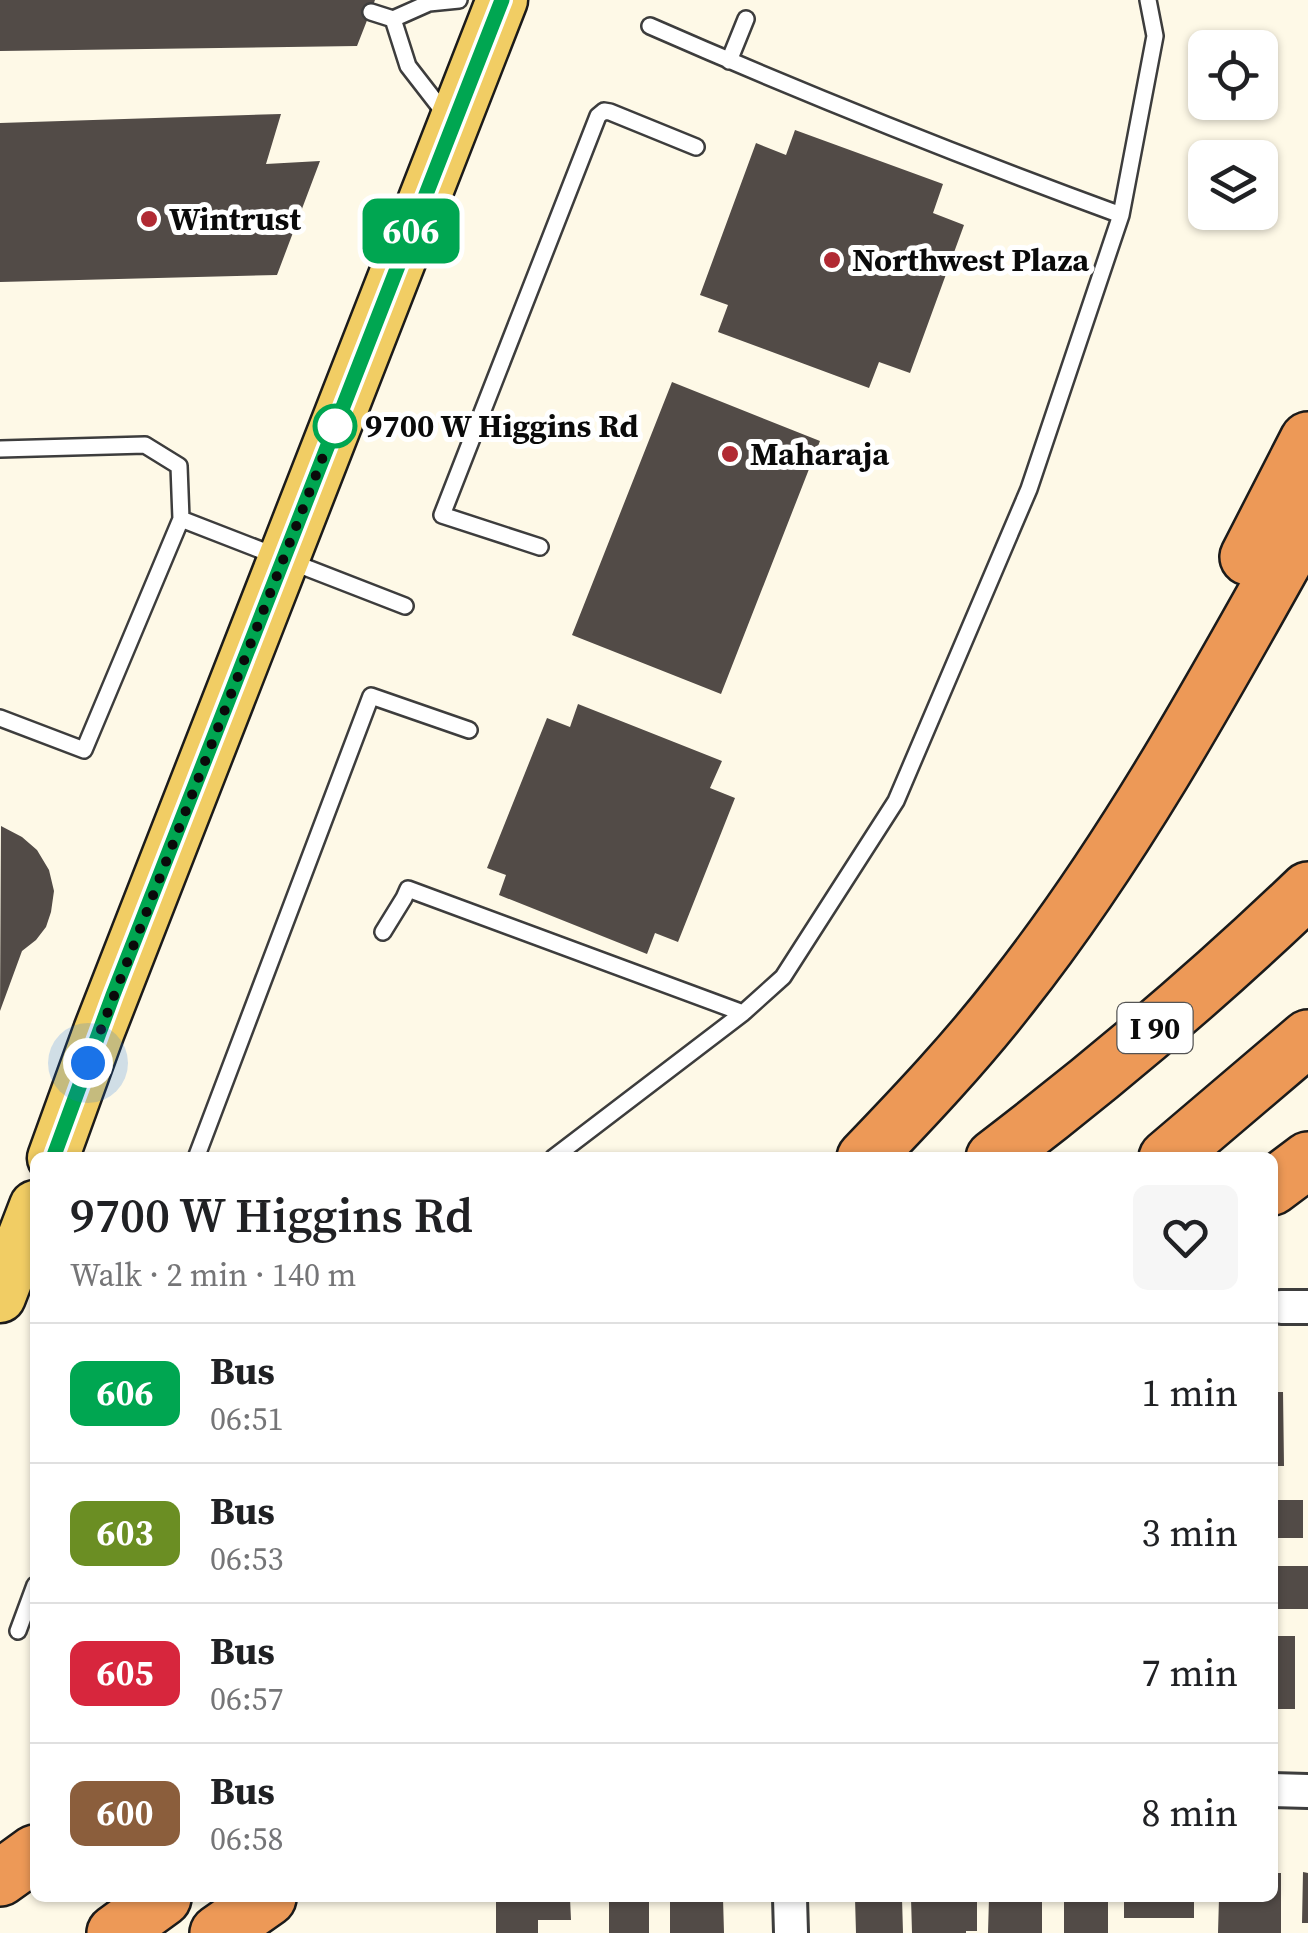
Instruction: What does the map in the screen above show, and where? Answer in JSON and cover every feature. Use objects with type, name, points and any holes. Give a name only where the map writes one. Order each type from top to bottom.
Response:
[{"type":"highway","points":[[1145,798],[1192,668],[1308,440]]},
{"type":"highway","points":[[870,1152],[929,1092],[1012,992],[1088,888],[1230,657],[1308,518]]},
{"type":"highway","name":"I 90","points":[[1002,1152],[1083,1091],[1241,954],[1308,890]]},
{"type":"highway","points":[[1175,1152],[1308,1038]]},
{"type":"highway","points":[[1278,1182],[1308,1160]]},
{"type":"highway","points":[[0,1878],[30,1857]]},
{"type":"highway","points":[[115,1933],[158,1902]]},
{"type":"highway","points":[[218,1933],[262,1902]]},
{"type":"main road","points":[[55,1152],[502,0]]},
{"type":"main road","points":[[0,1297],[30,1219]]},
{"type":"street","points":[[1278,1790],[1308,1791]]},
{"type":"street","points":[[790,1902],[791,1933]]},
{"type":"lane","points":[[371,12],[392,19],[429,3],[459,0]]},
{"type":"lane","points":[[561,1152],[743,1013],[783,976],[896,801],[1029,490],[1122,215],[1155,36],[1148,0]]},
{"type":"lane","points":[[392,19],[408,66],[453,124]]},
{"type":"lane","points":[[729,61],[746,20]]},
{"type":"lane","points":[[650,26],[993,168],[1122,215]]},
{"type":"lane","points":[[540,548],[442,515],[598,116],[610,112],[696,147]]},
{"type":"lane","points":[[0,449],[145,444],[180,466],[181,519],[84,750],[0,718]]},
{"type":"lane","points":[[181,519],[405,606]]},
{"type":"lane","points":[[198,1152],[371,696],[469,730]]},
{"type":"lane","points":[[382,932],[408,889],[743,1013]]},
{"type":"lane","points":[[18,1631],[30,1599]]},
{"type":"building","points":[[0,0],[375,0],[357,46],[0,51]]},
{"type":"building","name":"Wintrust","points":[[281,114],[266,164],[320,161],[277,275],[0,282],[0,123]]},
{"type":"building","name":"Northwest Plaza","points":[[795,130],[943,184],[933,213],[964,225],[910,373],[879,362],[869,388],[718,332],[728,305],[700,295],[756,143],[786,155]]},
{"type":"building","points":[[672,382],[820,441],[721,694],[572,635]]},
{"type":"building","points":[[578,704],[722,761],[710,788],[735,798],[678,942],[655,933],[647,954],[499,895],[506,875],[487,868],[547,718],[570,727]]},
{"type":"building","points":[[1,826],[37,850],[49,870],[54,891],[46,927],[22,951],[0,1011]]},
{"type":"building","points":[[1278,1392],[1283,1392],[1284,1466],[1278,1466]]},
{"type":"building","points":[[1278,1500],[1303,1500],[1303,1538],[1278,1538]]},
{"type":"building","points":[[1278,1566],[1308,1566],[1308,1609],[1278,1609]]},
{"type":"building","points":[[1278,1636],[1295,1636],[1295,1709],[1278,1709]]},
{"type":"building","points":[[1303,1872],[1308,1873],[1308,1923],[1302,1923]]},
{"type":"building","points":[[1281,1873],[1281,1933],[1218,1933],[1219,1902],[1278,1902]]},
{"type":"building","points":[[496,1902],[570,1902],[571,1920],[538,1920],[538,1933],[496,1933]]},
{"type":"building","points":[[609,1902],[649,1902],[649,1933],[609,1933]]},
{"type":"building","points":[[670,1902],[723,1902],[724,1933],[670,1933]]},
{"type":"building","points":[[855,1902],[902,1902],[903,1933],[856,1933]]},
{"type":"building","points":[[911,1902],[977,1902],[977,1931],[912,1933]]},
{"type":"building","points":[[989,1902],[1042,1902],[1042,1933],[988,1933]]},
{"type":"building","points":[[1064,1902],[1108,1902],[1108,1933],[1064,1933]]},
{"type":"building","points":[[1124,1902],[1194,1902],[1194,1918],[1124,1918]]},
{"type":"bus line","name":"606","points":[[55,1152],[502,0]]},
{"type":"place","name":"Wintrust","points":[[149,219]]},
{"type":"place","name":"Northwest Plaza","points":[[832,260]]},
{"type":"place","name":"9700 W Higgins Rd","points":[[335,426]]},
{"type":"place","name":"Maharaja","points":[[730,454]]},
{"type":"route","points":[[88,1063],[335,426]]}]
